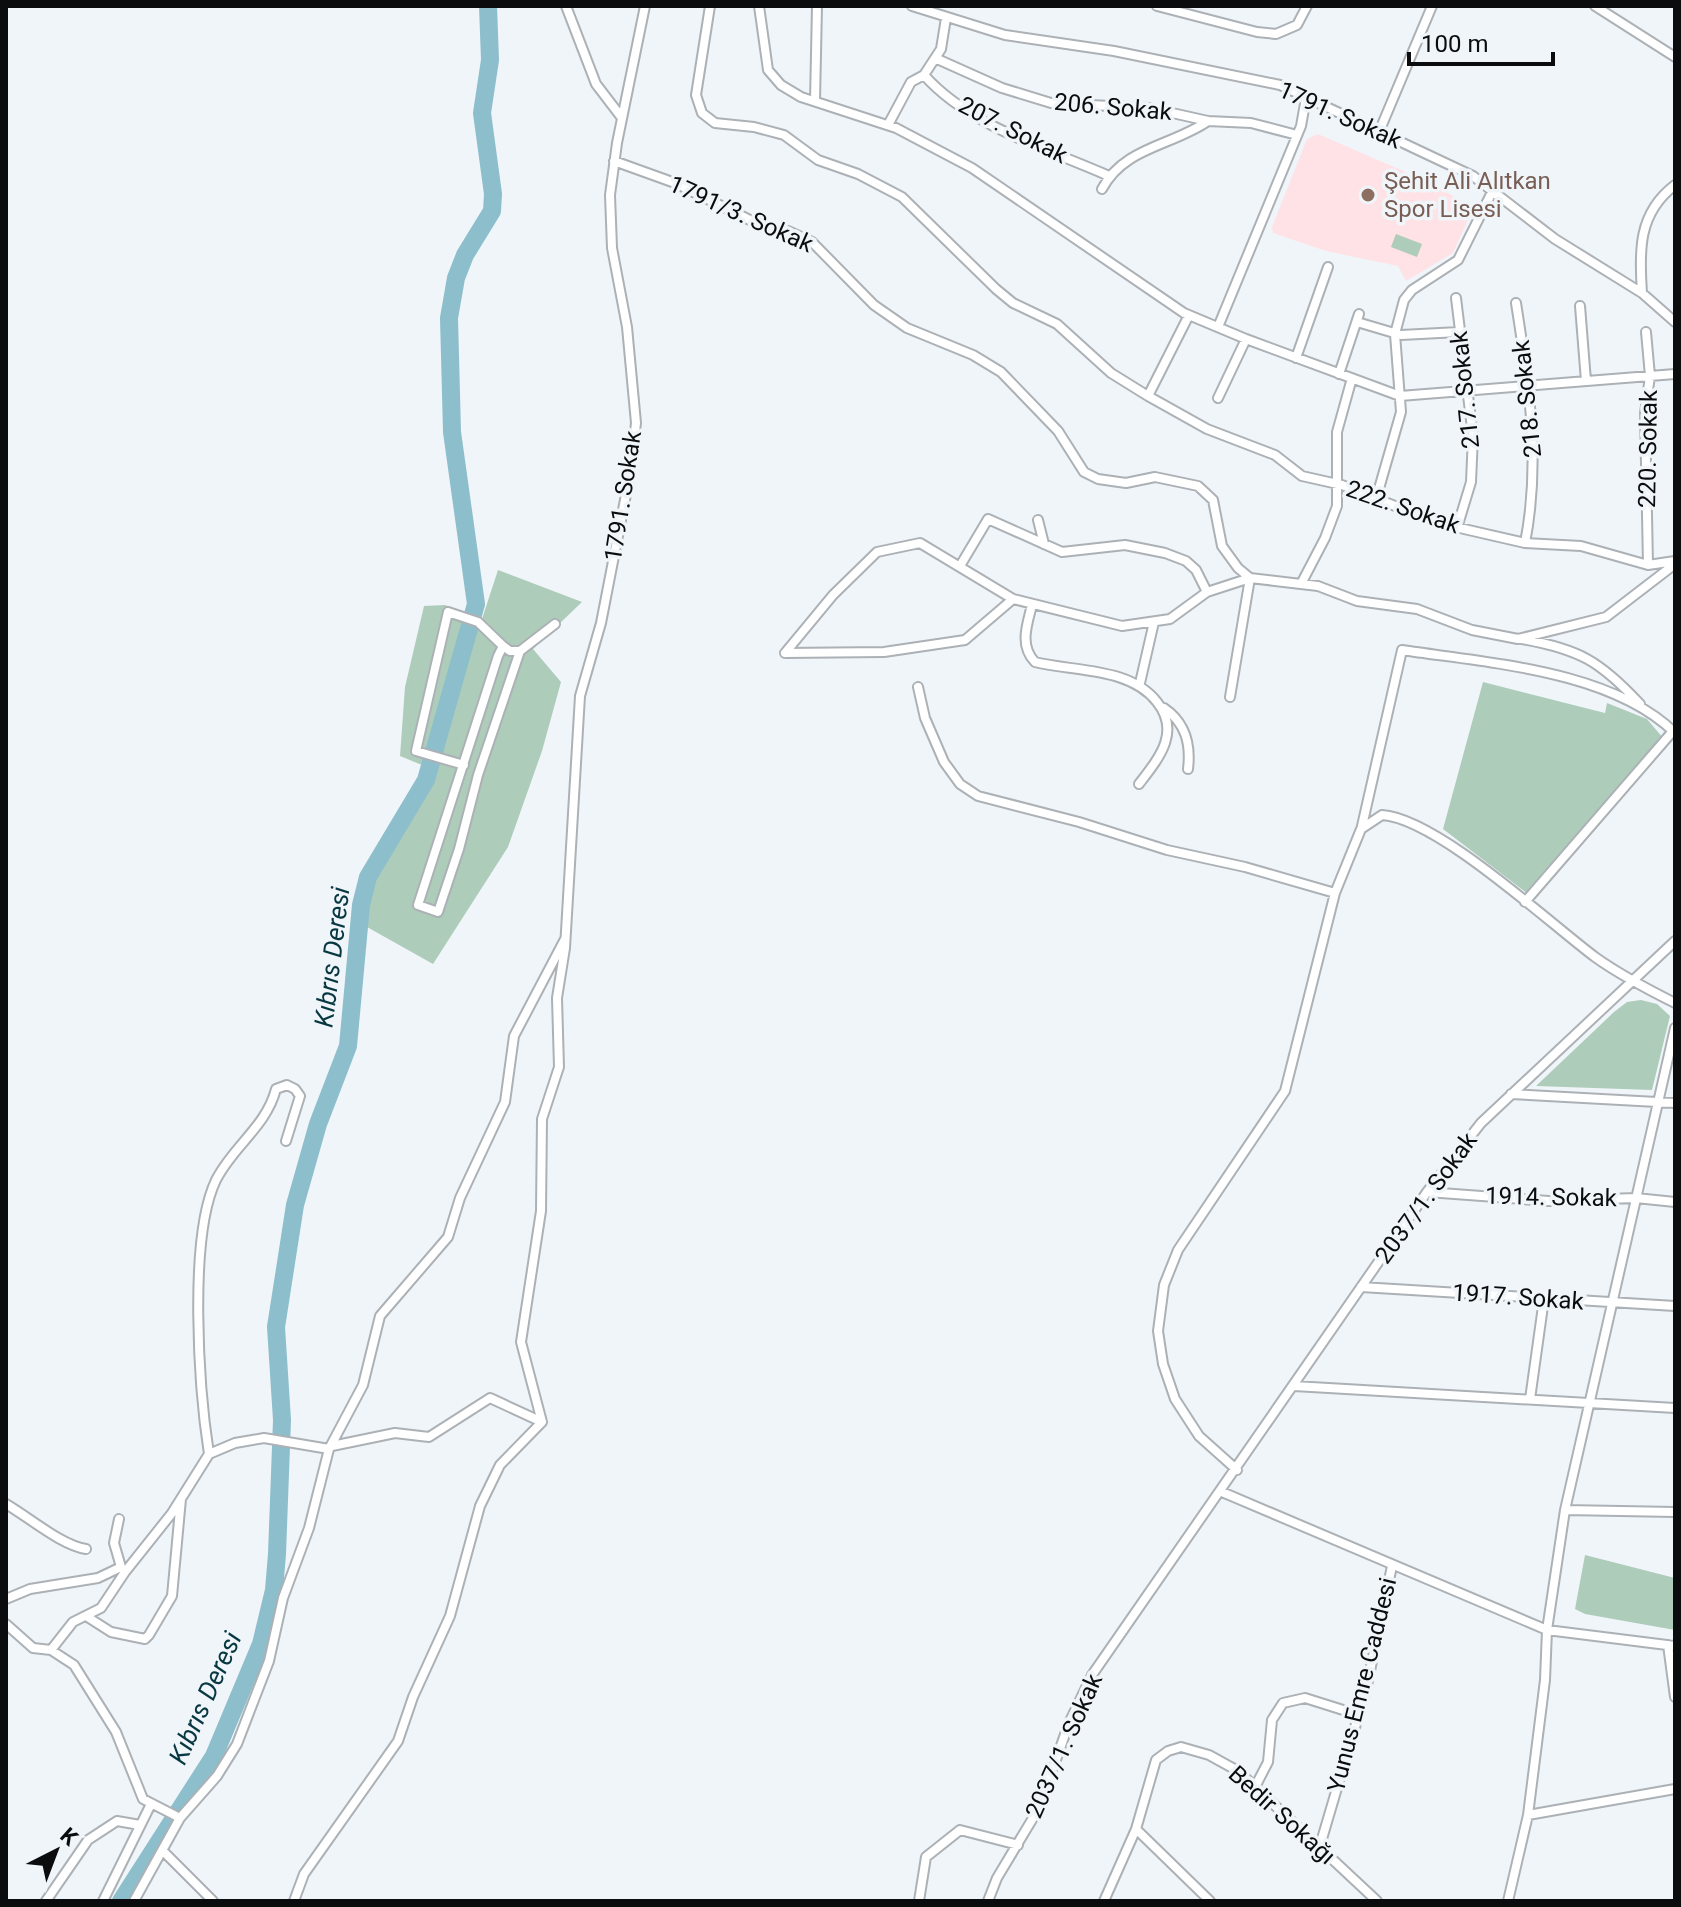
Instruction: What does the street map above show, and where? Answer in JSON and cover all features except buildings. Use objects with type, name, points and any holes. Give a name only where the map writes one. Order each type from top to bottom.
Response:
[{"type":"street","points":[[566,6],[596,84],[622,118]]},
{"type":"street","name":"1791. Sokak","points":[[542,1422],[521,1342],[541,1211],[542,1119],[559,1067],[557,998],[565,938],[580,696],[601,623],[630,474],[636,423],[627,327],[612,248],[610,195],[645,6]]},
{"type":"street","points":[[710,6],[696,95],[702,113],[715,123],[754,127],[784,135],[818,160],[858,174],[902,197],[1005,296],[1057,324],[1111,373],[1148,396],[1189,315]]},
{"type":"street","points":[[759,6],[768,70],[781,85],[815,101],[888,125],[972,168],[1189,315],[1246,339],[1400,396],[1675,374]]},
{"type":"street","points":[[815,101],[817,6]]},
{"type":"street","name":"1791. Sokak","points":[[912,6],[1019,38],[1208,69],[1280,85],[1473,176],[1555,239],[1642,293],[1675,322]]},
{"type":"street","points":[[1157,6],[1276,34],[1297,25],[1307,6]]},
{"type":"street","points":[[1379,132],[1432,6]]},
{"type":"street","points":[[1595,6],[1675,57]]},
{"type":"street","points":[[888,125],[911,82],[924,75],[941,49],[946,18]]},
{"type":"street","name":"206. Sokak","points":[[935,58],[1002,88],[1051,103],[1150,108],[1208,121],[1251,123],[1297,135]]},
{"type":"street","name":"207. Sokak","points":[[924,75],[957,104],[1109,176]]},
{"type":"street","points":[[1218,327],[1297,135],[1306,98]]},
{"type":"street","points":[[1102,189],[1109,176],[1145,150],[1185,135],[1208,121]]},
{"type":"street","name":"1791/3. Sokak","points":[[614,161],[675,183],[768,229],[788,231],[812,242],[885,312],[907,328],[973,355],[1001,372],[1058,431],[1084,472],[1098,479],[1126,483],[1155,477],[1198,486],[1213,500],[1222,546],[1238,568],[1250,578]]},
{"type":"street","points":[[1642,293],[1639,253],[1643,228],[1658,202],[1675,185]]},
{"type":"street","points":[[1376,499],[1401,412],[1395,334],[1407,296],[1458,260],[1493,190]]},
{"type":"street","points":[[1296,358],[1328,267]]},
{"type":"street","name":"217. Sokak","points":[[1456,298],[1473,436],[1471,482],[1457,528]]},
{"type":"street","name":"218. Sokak","points":[[1516,303],[1529,385],[1535,472],[1525,543]]},
{"type":"street","points":[[1580,306],[1586,381]]},
{"type":"street","points":[[1339,374],[1358,318],[1395,334],[1459,332]]},
{"type":"street","name":"220. Sokak","points":[[1646,332],[1650,376],[1645,413],[1648,565]]},
{"type":"street","points":[[1218,398],[1246,339]]},
{"type":"street","points":[[1301,584],[1325,538],[1337,506],[1337,432],[1352,378]]},
{"type":"street","name":"222. Sokak","points":[[1148,396],[1207,429],[1275,455],[1302,476],[1337,484],[1457,528],[1525,543],[1581,546],[1648,565],[1675,562]]},
{"type":"street","points":[[960,566],[988,519],[1044,544],[1075,553],[1125,545],[1165,553],[1186,561],[1196,570],[1207,592]]},
{"type":"street","points":[[1038,520],[1044,544]]},
{"type":"street","points":[[1013,599],[965,640],[884,652],[785,653],[833,595],[877,552],[920,543],[1013,599],[1122,626],[1170,619],[1207,592],[1250,578],[1318,586],[1357,601],[1417,609],[1472,630],[1566,647],[1589,659],[1674,732],[1525,902]]},
{"type":"street","points":[[1518,639],[1606,617],[1675,562]]},
{"type":"street","points":[[1230,697],[1250,578]]},
{"type":"street","points":[[1032,605],[1025,635],[1027,653],[1035,662],[1140,683],[1160,706],[1177,717],[1187,737],[1188,769]]},
{"type":"street","points":[[464,765],[416,751],[448,612],[475,621],[510,651],[520,651]]},
{"type":"street","points":[[1140,683],[1154,622]]},
{"type":"street","points":[[503,646],[418,905],[438,912],[459,849],[478,775],[520,651],[555,624]]},
{"type":"street","points":[[1237,1470],[1199,1436],[1175,1399],[1163,1364],[1158,1312],[1178,1250],[1285,1091],[1335,893],[1361,829],[1402,650],[1527,668],[1642,706]]},
{"type":"street","points":[[918,687],[925,718],[944,762],[960,784],[978,796],[1079,822],[1167,850],[1245,867],[1335,893]]},
{"type":"street","points":[[1139,784],[1160,756],[1169,729],[1160,706]]},
{"type":"street","points":[[1361,829],[1382,815],[1420,824],[1631,981],[1675,1003]]},
{"type":"street","points":[[134,1901],[164,1852],[180,1818],[217,1776],[237,1744],[269,1661],[283,1598],[309,1528],[330,1447],[363,1385],[380,1316],[448,1237],[460,1198],[505,1102],[514,1036],[565,938]]},
{"type":"street","name":"2037/1. Sokak","points":[[988,1901],[997,1878],[1039,1808],[1069,1723],[1092,1675],[1202,1513],[1222,1492],[1427,1192],[1464,1141],[1675,941]]},
{"type":"street","points":[[1508,1901],[1528,1815],[1545,1680],[1547,1630],[1565,1510],[1675,1028]]},
{"type":"street","points":[[209,1454],[200,1363],[205,1217],[220,1173],[266,1116],[276,1089],[287,1085],[300,1096],[286,1141]]},
{"type":"street","points":[[1511,1094],[1675,1103]]},
{"type":"street","name":"1914. Sokak","points":[[1427,1192],[1549,1201],[1636,1198],[1675,1202]]},
{"type":"street","name":"1917. Sokak","points":[[1361,1287],[1675,1306]]},
{"type":"street","points":[[1530,1399],[1544,1299]]},
{"type":"street","points":[[1294,1386],[1675,1408]]},
{"type":"street","points":[[51,1650],[62,1632],[101,1608],[123,1569],[181,1498],[209,1454],[235,1443],[264,1438],[330,1447],[395,1433],[429,1437],[490,1398],[542,1422],[500,1465],[480,1506],[450,1616],[413,1697],[398,1741],[304,1874],[294,1901]]},
{"type":"street","points":[[1222,1492],[1547,1630],[1672,1645],[1675,1697]]},
{"type":"street","points":[[86,1616],[119,1635],[145,1639],[149,1635],[172,1596],[181,1498]]},
{"type":"street","points":[[6,1504],[42,1525],[62,1543],[86,1549]]},
{"type":"street","points":[[1565,1510],[1675,1512]]},
{"type":"street","points":[[119,1519],[114,1543],[123,1569]]},
{"type":"street","name":"Yunus Emre Caddesi","points":[[1319,1849],[1359,1715],[1392,1566]]},
{"type":"street","points":[[6,1599],[30,1589],[98,1578],[123,1569]]},
{"type":"street","points":[[6,1624],[33,1648],[51,1650],[74,1665],[116,1732],[143,1799],[180,1818]]},
{"type":"street","points":[[1255,1787],[1268,1762],[1272,1720],[1283,1703],[1305,1698],[1359,1715]]},
{"type":"street","name":"Bedir Sokağı","points":[[1104,1901],[1136,1829],[1148,1778],[1156,1760],[1168,1751],[1181,1747],[1209,1755],[1238,1771],[1377,1901]]},
{"type":"street","points":[[1528,1815],[1675,1789]]},
{"type":"street","points":[[103,1901],[151,1804]]},
{"type":"street","points":[[46,1901],[95,1833],[117,1821],[140,1825]]},
{"type":"street","points":[[1136,1829],[1210,1901]]},
{"type":"street","name":"2037/1. Sokak","points":[[919,1901],[926,1857],[960,1830],[1018,1845]]},
{"type":"street","points":[[164,1852],[213,1901]]},
{"type":"shaded area","name":"Şehit Ali Alıtkan Spor Lisesi","points":[[1318,134],[1431,183],[1473,208],[1453,253],[1406,281],[1398,266],[1326,251],[1273,233],[1272,227],[1307,139]]},
{"type":"green space","points":[[1396,234],[1422,244],[1417,257],[1391,247]]},
{"type":"green space","points":[[498,570],[582,602],[533,649],[561,682],[542,751],[508,847],[433,964],[367,927],[367,892],[434,770],[400,756],[405,687],[424,606],[445,605],[482,619]]},
{"type":"green space","points":[[1483,682],[1605,713],[1607,703],[1647,719],[1663,738],[1528,894],[1443,829]]},
{"type":"green space","points":[[1641,1000],[1657,1004],[1670,1016],[1652,1090],[1536,1086],[1614,1012],[1627,1002]]},
{"type":"green space","points":[[1585,1555],[1675,1578],[1675,1630],[1585,1614],[1575,1609]]},
{"type":"waterway","name":"Kıbrıs Deresi","points":[[121,1901],[214,1756],[261,1644],[274,1590],[277,1554],[282,1420],[276,1327],[295,1205],[318,1124],[348,1046],[361,905],[368,877],[426,780],[476,604],[452,432],[449,318],[456,278],[465,255],[492,211],[493,194],[482,113],[490,60],[488,6]]},
{"type":"place","name":"Şehit Ali Alıtkan Spor Lisesi","points":[[1368,195]]}]
